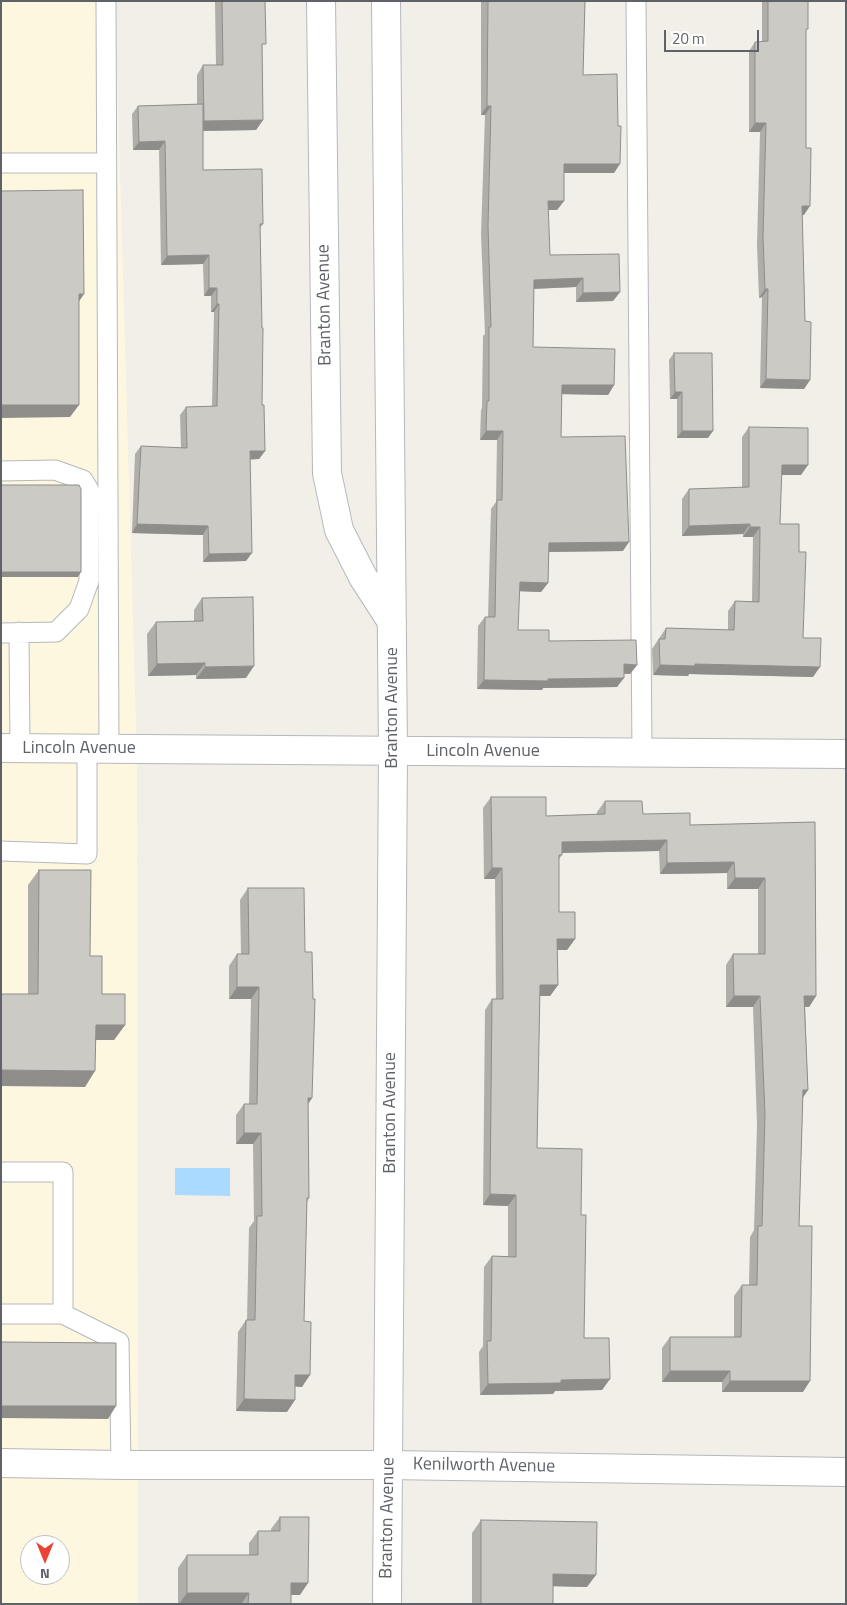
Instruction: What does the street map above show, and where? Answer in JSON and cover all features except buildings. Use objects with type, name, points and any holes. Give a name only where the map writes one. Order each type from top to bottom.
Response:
[{"type":"street","name":"Branton Avenue","points":[[322,1],[327,473],[339,530],[363,577],[392,622]]},
{"type":"street","name":"Branton Avenue","points":[[386,1],[393,752],[387,1604]]},
{"type":"street","name":"Lincoln Avenue","points":[[11,749],[846,754]]},
{"type":"street","name":"Kenilworth Avenue","points":[[1,1463],[388,1465],[846,1472]]},
{"type":"lane","points":[[1,851],[87,854],[98,749],[106,163],[106,1]]},
{"type":"lane","points":[[636,1],[642,753]]},
{"type":"lane","points":[[1,163],[106,163]]},
{"type":"lane","points":[[1,471],[55,470],[83,480],[88,490],[89,581],[79,609],[56,632],[10,632],[11,749]]},
{"type":"lane","points":[[1,1172],[62,1172],[63,1314]]},
{"type":"lane","points":[[1,1314],[63,1314],[119,1342],[121,1465]]},
{"type":"shaded area","points":[[1,1],[115,1],[137,760],[138,1604],[1,1604]]},
{"type":"water","points":[[175,1168],[230,1168],[230,1196],[175,1195]]}]
